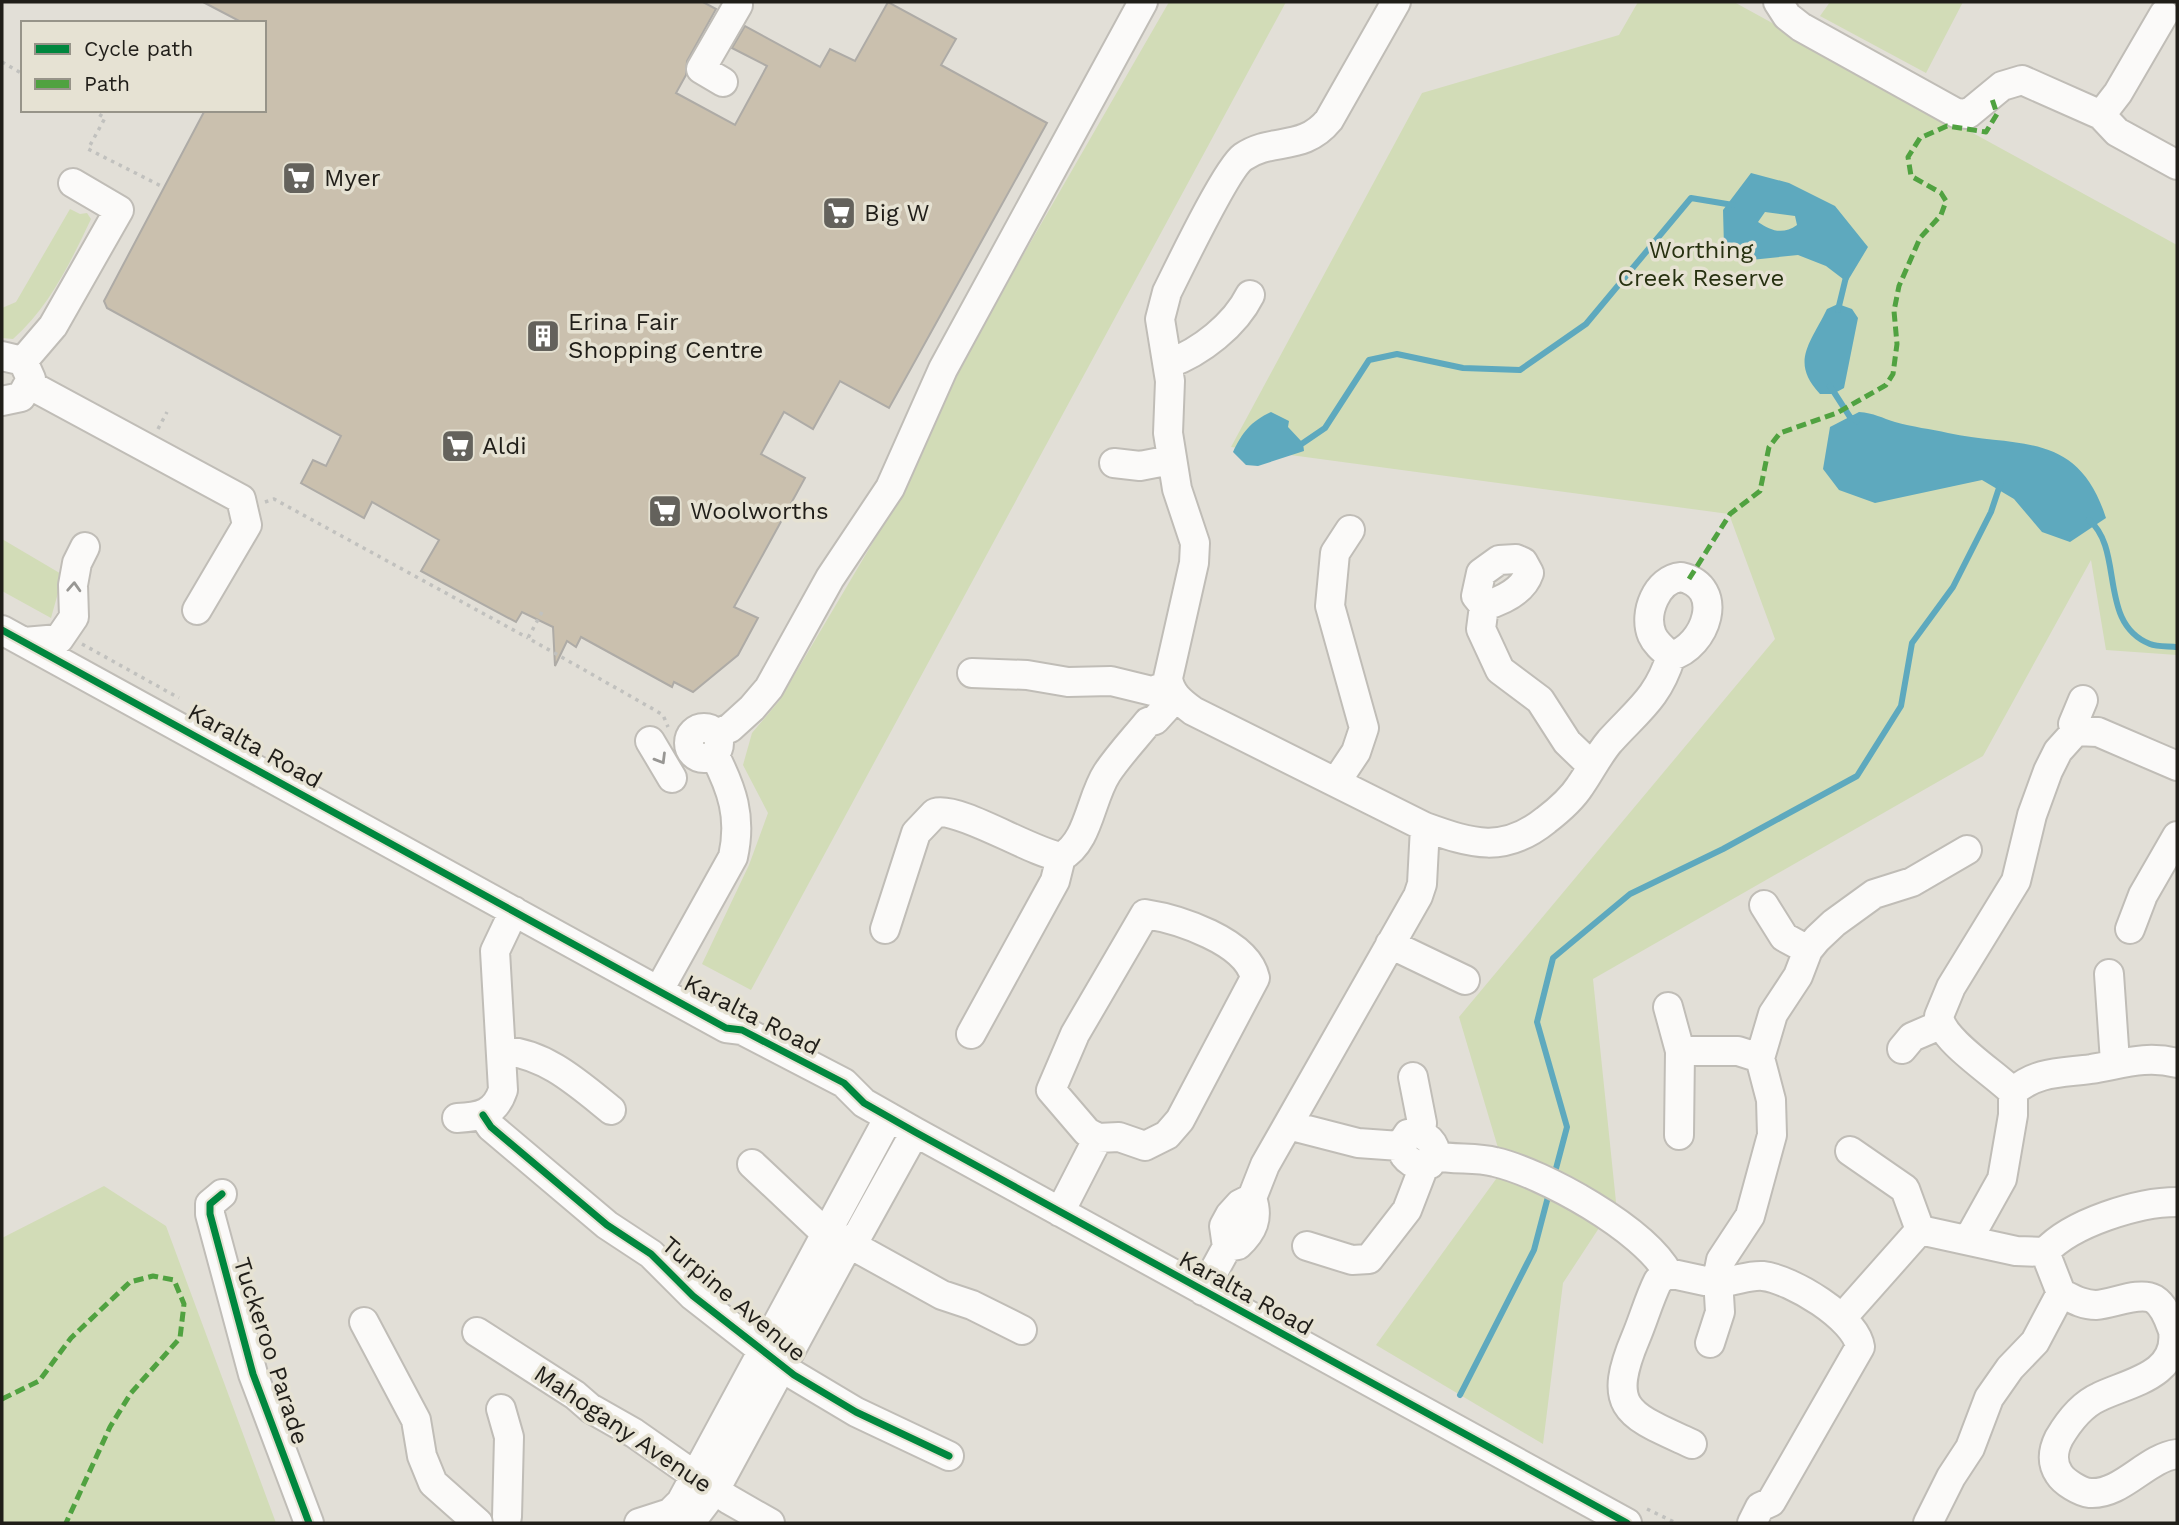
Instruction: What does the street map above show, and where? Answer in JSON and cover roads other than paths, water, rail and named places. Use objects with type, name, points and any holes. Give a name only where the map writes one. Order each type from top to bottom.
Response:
[{"type":"street","points":[[659,990],[733,857],[738,834],[738,814],[715,744],[769,688],[830,578],[890,488],[943,369],[1143,2]]},
{"type":"street","points":[[885,929],[916,833],[935,813],[950,812],[1029,848],[1061,857],[1072,851],[1080,838],[1092,804],[1107,774],[1148,722],[1155,720],[1166,691],[1194,563],[1195,543],[1171,460],[1168,363],[1161,309],[1167,292],[1235,165],[1255,151],[1302,141],[1319,133],[1329,120],[1395,2]]},
{"type":"street","points":[[1778,2],[1787,16],[1801,27],[1956,113],[1968,114],[2002,86],[2022,80],[2101,115],[2117,132],[2177,165]]},
{"type":"street","points":[[723,82],[701,69],[741,6]]},
{"type":"street","points":[[2101,115],[2118,93],[2164,12]]},
{"type":"street","points":[[2,401],[22,397],[18,367],[53,326],[119,210],[74,183]]},
{"type":"street","points":[[1168,363],[1181,359],[1233,324],[1251,295]]},
{"type":"street","points":[[18,367],[241,499],[247,525],[197,610]]},
{"type":"street","points":[[1114,463],[1140,466],[1171,460]]},
{"type":"street","points":[[1336,782],[1356,752],[1364,728],[1330,606],[1335,553],[1350,530]]},
{"type":"street","points":[[13,636],[59,639],[74,617],[73,585],[77,563],[85,547]]},
{"type":"street","points":[[1483,606],[1481,629],[1500,670],[1540,700],[1567,742],[1592,766]]},
{"type":"street","name":"Karalta Road","points":[[13,636],[726,1028],[742,1030],[844,1083],[864,1103],[1203,1291],[1634,1515]]},
{"type":"street","points":[[972,673],[1027,675],[1068,682],[1111,681],[1166,691],[1193,710],[1425,827],[1483,843],[1518,839],[1570,800],[1609,742],[1652,699],[1662,683],[1671,656]]},
{"type":"street","points":[[2076,731],[2073,724],[2083,700]]},
{"type":"street","points":[[2076,731],[2098,732],[2177,766]]},
{"type":"street","points":[[1968,1240],[2002,1180],[2013,1115],[2013,1092],[1992,1070],[1956,1044],[1940,1025],[1940,1016],[1951,987],[2016,881],[2032,815],[2048,771],[2058,751],[2076,731]]},
{"type":"street","points":[[660,738],[672,778]]},
{"type":"street","points":[[1203,1291],[1227,1247],[1238,1245],[1254,1227],[1257,1212],[1252,1198],[1257,1181],[1422,884],[1425,827]]},
{"type":"street","points":[[2130,929],[2143,895],[2177,836]]},
{"type":"street","points":[[1710,1342],[1720,1312],[1721,1260],[1750,1216],[1772,1135],[1771,1100],[1760,1058],[1773,1014],[1798,976],[1808,950],[1834,923],[1874,894],[1912,882],[1967,850]]},
{"type":"street","points":[[971,1034],[1055,881],[1061,857]]},
{"type":"street","points":[[1764,905],[1784,937],[1808,950]]},
{"type":"street","points":[[514,911],[495,951],[502,1051],[539,1060],[577,1083],[611,1110]]},
{"type":"street","points":[[1145,914],[1185,924],[1237,950],[1253,968],[1255,978],[1180,1121],[1167,1135],[1145,1146],[1119,1137],[1098,1138],[1087,1132],[1051,1090],[1075,1034],[1140,920],[1145,914]]},
{"type":"street","points":[[1390,944],[1465,980]]},
{"type":"street","points":[[2109,974],[2116,1062]]},
{"type":"street","points":[[1668,1007],[1680,1051],[1679,1135]]},
{"type":"street","points":[[1902,1049],[1912,1037],[1940,1025]]},
{"type":"street","name":"Turpine Avenue","points":[[502,1051],[503,1090],[493,1110],[470,1117],[491,1127],[607,1225],[651,1254],[693,1296],[773,1359],[856,1412],[949,1456]]},
{"type":"street","points":[[1680,1051],[1738,1051],[1760,1058]]},
{"type":"street","points":[[2013,1092],[2040,1075],[2146,1058],[2177,1063]]},
{"type":"street","points":[[1307,1247],[1352,1260],[1369,1259],[1407,1210],[1420,1151],[1422,1123],[1413,1077]]},
{"type":"street","points":[[690,1523],[705,1483],[839,1238],[833,1220],[889,1117]]},
{"type":"street","points":[[1288,1125],[1358,1143],[1491,1160],[1596,1206],[1653,1254],[1668,1273],[1719,1282],[1753,1277],[1773,1279],[1842,1318],[1859,1338],[1860,1347],[1856,1359],[1770,1512],[1760,1507],[1752,1523]]},
{"type":"street","points":[[839,1238],[859,1233],[915,1132]]},
{"type":"street","points":[[1060,1212],[1098,1138]]},
{"type":"street","points":[[1850,1151],[1905,1189],[1920,1230]]},
{"type":"street","points":[[752,1164],[819,1227],[942,1295],[972,1305],[1022,1329]]},
{"type":"street","name":"Tuckeroo Parade","points":[[222,1194],[210,1205],[209,1214],[253,1374],[309,1523]]},
{"type":"street","points":[[1920,1230],[2016,1251],[2045,1252],[2059,1237],[2075,1230],[2137,1207],[2177,1202]]},
{"type":"street","points":[[1842,1318],[1920,1230]]},
{"type":"street","points":[[2045,1252],[2061,1293],[2081,1303],[2096,1305],[2143,1297],[2154,1299],[2166,1311],[2177,1341],[2168,1365],[2143,1381],[2099,1396],[2082,1407],[2061,1435],[2053,1459],[2059,1475],[2073,1486],[2090,1493],[2107,1490],[2157,1461],[2177,1454]]},
{"type":"street","points":[[1668,1273],[1658,1281],[1651,1294],[1620,1385],[1628,1407],[1637,1416],[1692,1444]]},
{"type":"street","points":[[1928,1523],[1951,1477],[1970,1448],[1989,1398],[2010,1368],[2035,1342],[2061,1293]]},
{"type":"street","points":[[364,1322],[410,1407],[427,1472],[433,1483],[445,1497],[478,1523]]},
{"type":"street","name":"Mahogany Avenue","points":[[477,1332],[769,1523]]},
{"type":"street","points":[[501,1409],[509,1437],[510,1521]]},
{"type":"street","points":[[639,1523],[670,1513],[705,1483]]},
{"type":"water","points":[[1751,173],[1789,183],[1835,206],[1868,247],[1847,282],[1826,266],[1798,255],[1741,261],[1724,247],[1723,210]],"holes":[[[1765,212],[1795,216],[1797,225],[1782,231],[1772,230],[1758,222]]]},
{"type":"water","points":[[1838,304],[1852,309],[1858,318],[1844,388],[1833,394],[1820,394],[1806,372],[1806,353],[1827,309]]},
{"type":"water","points":[[1271,412],[1289,421],[1288,427],[1303,443],[1304,451],[1258,466],[1246,465],[1233,452],[1248,428]]},
{"type":"water","points":[[1859,412],[1915,427],[2022,443],[2062,456],[2079,470],[2094,490],[2106,518],[2070,542],[2042,532],[2014,499],[1982,480],[1875,503],[1839,490],[1823,469],[1830,427]]},
{"type":"waterway","points":[[1303,443],[1325,428],[1369,360],[1397,354],[1463,368],[1520,370],[1586,324],[1691,198],[1733,205]]},
{"type":"waterway","points":[[1838,310],[1846,277]]},
{"type":"waterway","points":[[1830,386],[1850,417],[1857,421]]},
{"type":"waterway","points":[[1554,1176],[1567,1127],[1537,1022],[1553,958],[1630,894],[1723,849],[1857,776],[1901,706],[1912,643],[1953,587],[1991,512],[2001,482]]},
{"type":"waterway","points":[[2089,520],[2100,533],[2106,549],[2123,620],[2134,634],[2150,644],[2177,647]]},
{"type":"waterway","points":[[1460,1395],[1534,1250],[1549,1193]]},
{"type":"place","name":"Myer","points":[[299,178]]},
{"type":"place","name":"Big W","points":[[839,213]]},
{"type":"place","name":"Erina Fair Shopping Centre","points":[[543,336]]},
{"type":"place","name":"Aldi","points":[[458,446]]},
{"type":"place","name":"Woolworths","points":[[665,511]]},
{"type":"park label","name":"Worthing Creek Reserve","points":[[1701,264]]}]
